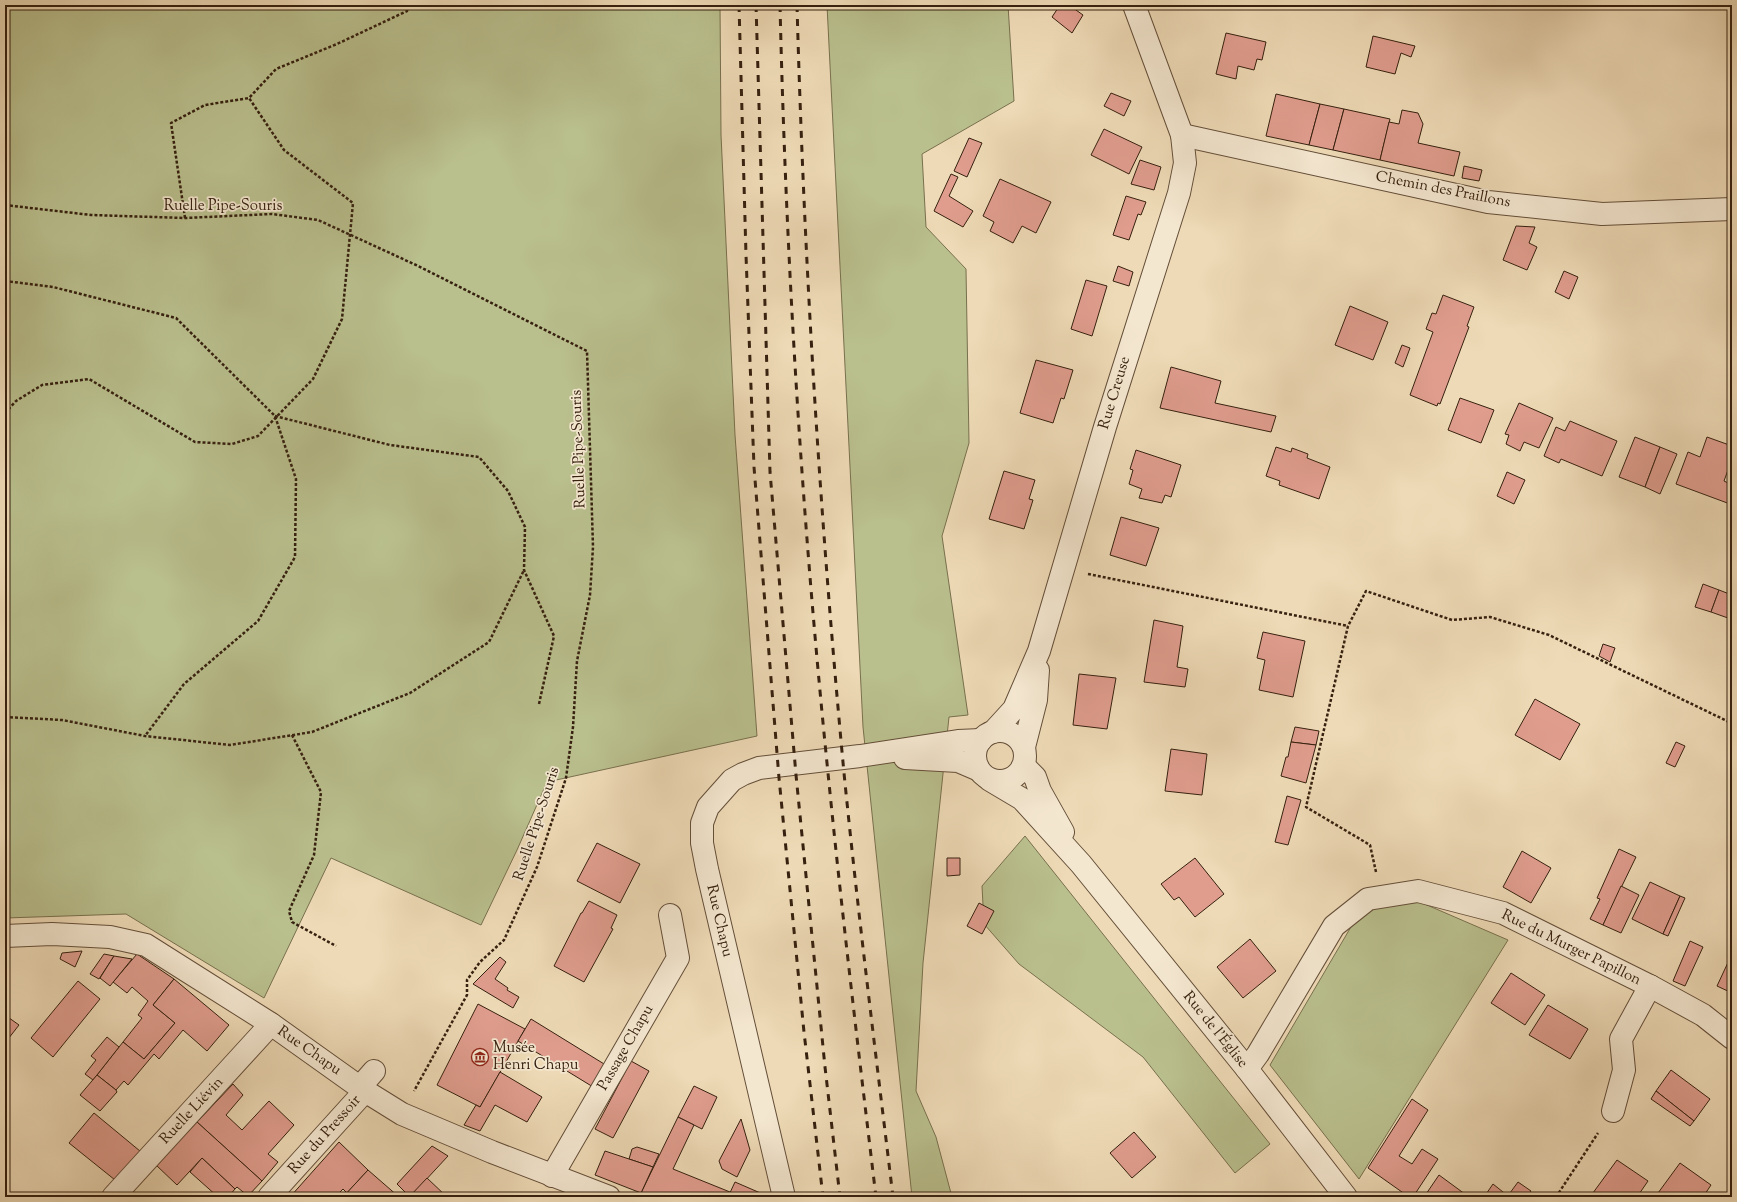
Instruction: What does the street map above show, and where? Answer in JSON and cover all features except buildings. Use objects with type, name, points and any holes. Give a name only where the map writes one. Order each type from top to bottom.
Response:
[{"type":"street","name":"Rue Creuse","points":[[987,736],[1014,709],[1039,651],[1104,427],[1178,193],[1185,163],[1182,135],[1134,5]]},
{"type":"street","name":"Chemin des Praillons","points":[[1182,135],[1488,202],[1602,214],[1732,209]]},
{"type":"street","name":"Rue Creuse","points":[[1024,756],[1036,700],[1039,651]]},
{"type":"street","points":[[1002,731],[1011,733],[1019,739],[1024,756],[1017,775],[1010,780],[999,782],[984,775],[975,755],[976,747],[987,736],[1002,731]]},
{"type":"street","name":"Rue Chapu","points":[[784,1197],[707,869],[702,843],[702,823],[708,807],[732,780],[759,768],[860,756],[987,736]]},
{"type":"street","name":"Rue Chapu","points":[[860,756],[958,761],[984,775]]},
{"type":"street","name":"Rue de l'Église","points":[[1024,756],[1035,777],[1040,791],[1081,864]]},
{"type":"street","name":"Rue de l'Église","points":[[984,775],[1022,799],[1081,864],[1247,1069],[1346,1197]]},
{"type":"street","name":"Rue du Murger Papillon","points":[[1247,1069],[1258,1054],[1334,926],[1368,899],[1418,891],[1503,913],[1650,986],[1703,1015],[1732,1038]]},
{"type":"street","name":"Passage Chapu","points":[[552,1176],[678,958],[670,915]]},
{"type":"street","name":"Rue Chapu","points":[[5,936],[52,934],[110,937],[146,945],[366,1083],[402,1114],[552,1176],[609,1197]]},
{"type":"street","points":[[1613,1111],[1624,1070],[1621,1039],[1650,986]]},
{"type":"street","name":"Ruelle Liévin","points":[[113,1197],[271,1024]]},
{"type":"street","name":"Rue du Pressoir","points":[[269,1197],[366,1083]]},
{"type":"path","points":[[184,218],[171,123],[205,105],[249,98],[276,69],[337,44],[407,11],[408,5]]},
{"type":"path","points":[[5,414],[16,401],[42,385],[89,379],[195,442],[232,444],[258,436],[275,416],[314,379],[342,319],[353,203],[284,150],[249,98]]},
{"type":"path","name":"Ruelle Pipe-Souris","points":[[5,205],[91,215],[184,218],[272,214],[318,220],[416,265],[587,351],[593,547],[590,595],[577,661],[573,727],[566,778],[537,867],[504,940],[480,962],[468,980],[467,995],[402,1114]]},
{"type":"path","points":[[5,281],[53,287],[176,318],[275,416],[296,479],[295,557],[258,621],[184,684],[145,736]]},
{"type":"path","points":[[5,717],[62,720],[145,736],[230,745],[292,736],[312,732],[410,693],[489,642],[524,570],[526,527],[508,491],[479,457],[390,444],[275,416]]},
{"type":"path","points":[[1062,568],[1348,626]]},
{"type":"path","points":[[524,570],[554,636],[539,704]]},
{"type":"path","points":[[1381,897],[1370,845],[1306,807],[1348,626],[1366,591],[1452,620],[1490,617],[1549,635],[1727,721],[1732,722]]},
{"type":"path","points":[[292,736],[321,792],[314,855],[289,911],[292,922],[336,946]]},
{"type":"path","points":[[1556,1197],[1613,1111]]},
{"type":"green space","points":[[5,5],[720,5],[721,135],[735,435],[757,736],[547,782],[517,850],[481,925],[331,858],[264,998],[126,914],[5,918]]},
{"type":"green space","points":[[827,5],[1008,5],[1014,101],[922,154],[926,227],[966,269],[969,443],[942,536],[968,715],[949,717],[923,963],[916,1091],[936,1137],[952,1197],[912,1197],[863,727]]},
{"type":"green space","points":[[1025,836],[1270,1144],[1235,1173],[1143,1057],[1019,964],[984,924],[982,886]]},
{"type":"green space","points":[[1383,901],[1420,902],[1508,940],[1359,1179],[1270,1065],[1355,920]]},
{"type":"railway","points":[[739,5],[754,467],[779,778],[804,1032],[823,1197]]},
{"type":"railway","points":[[756,5],[770,472],[796,775],[825,1067],[840,1197]]},
{"type":"railway","points":[[780,5],[786,197],[796,389],[810,581],[839,879],[876,1197]]},
{"type":"railway","points":[[797,5],[804,197],[814,389],[835,677],[849,826],[893,1197]]},
{"type":"place","name":"Musée Henri Chapu","points":[[480,1057]]}]
